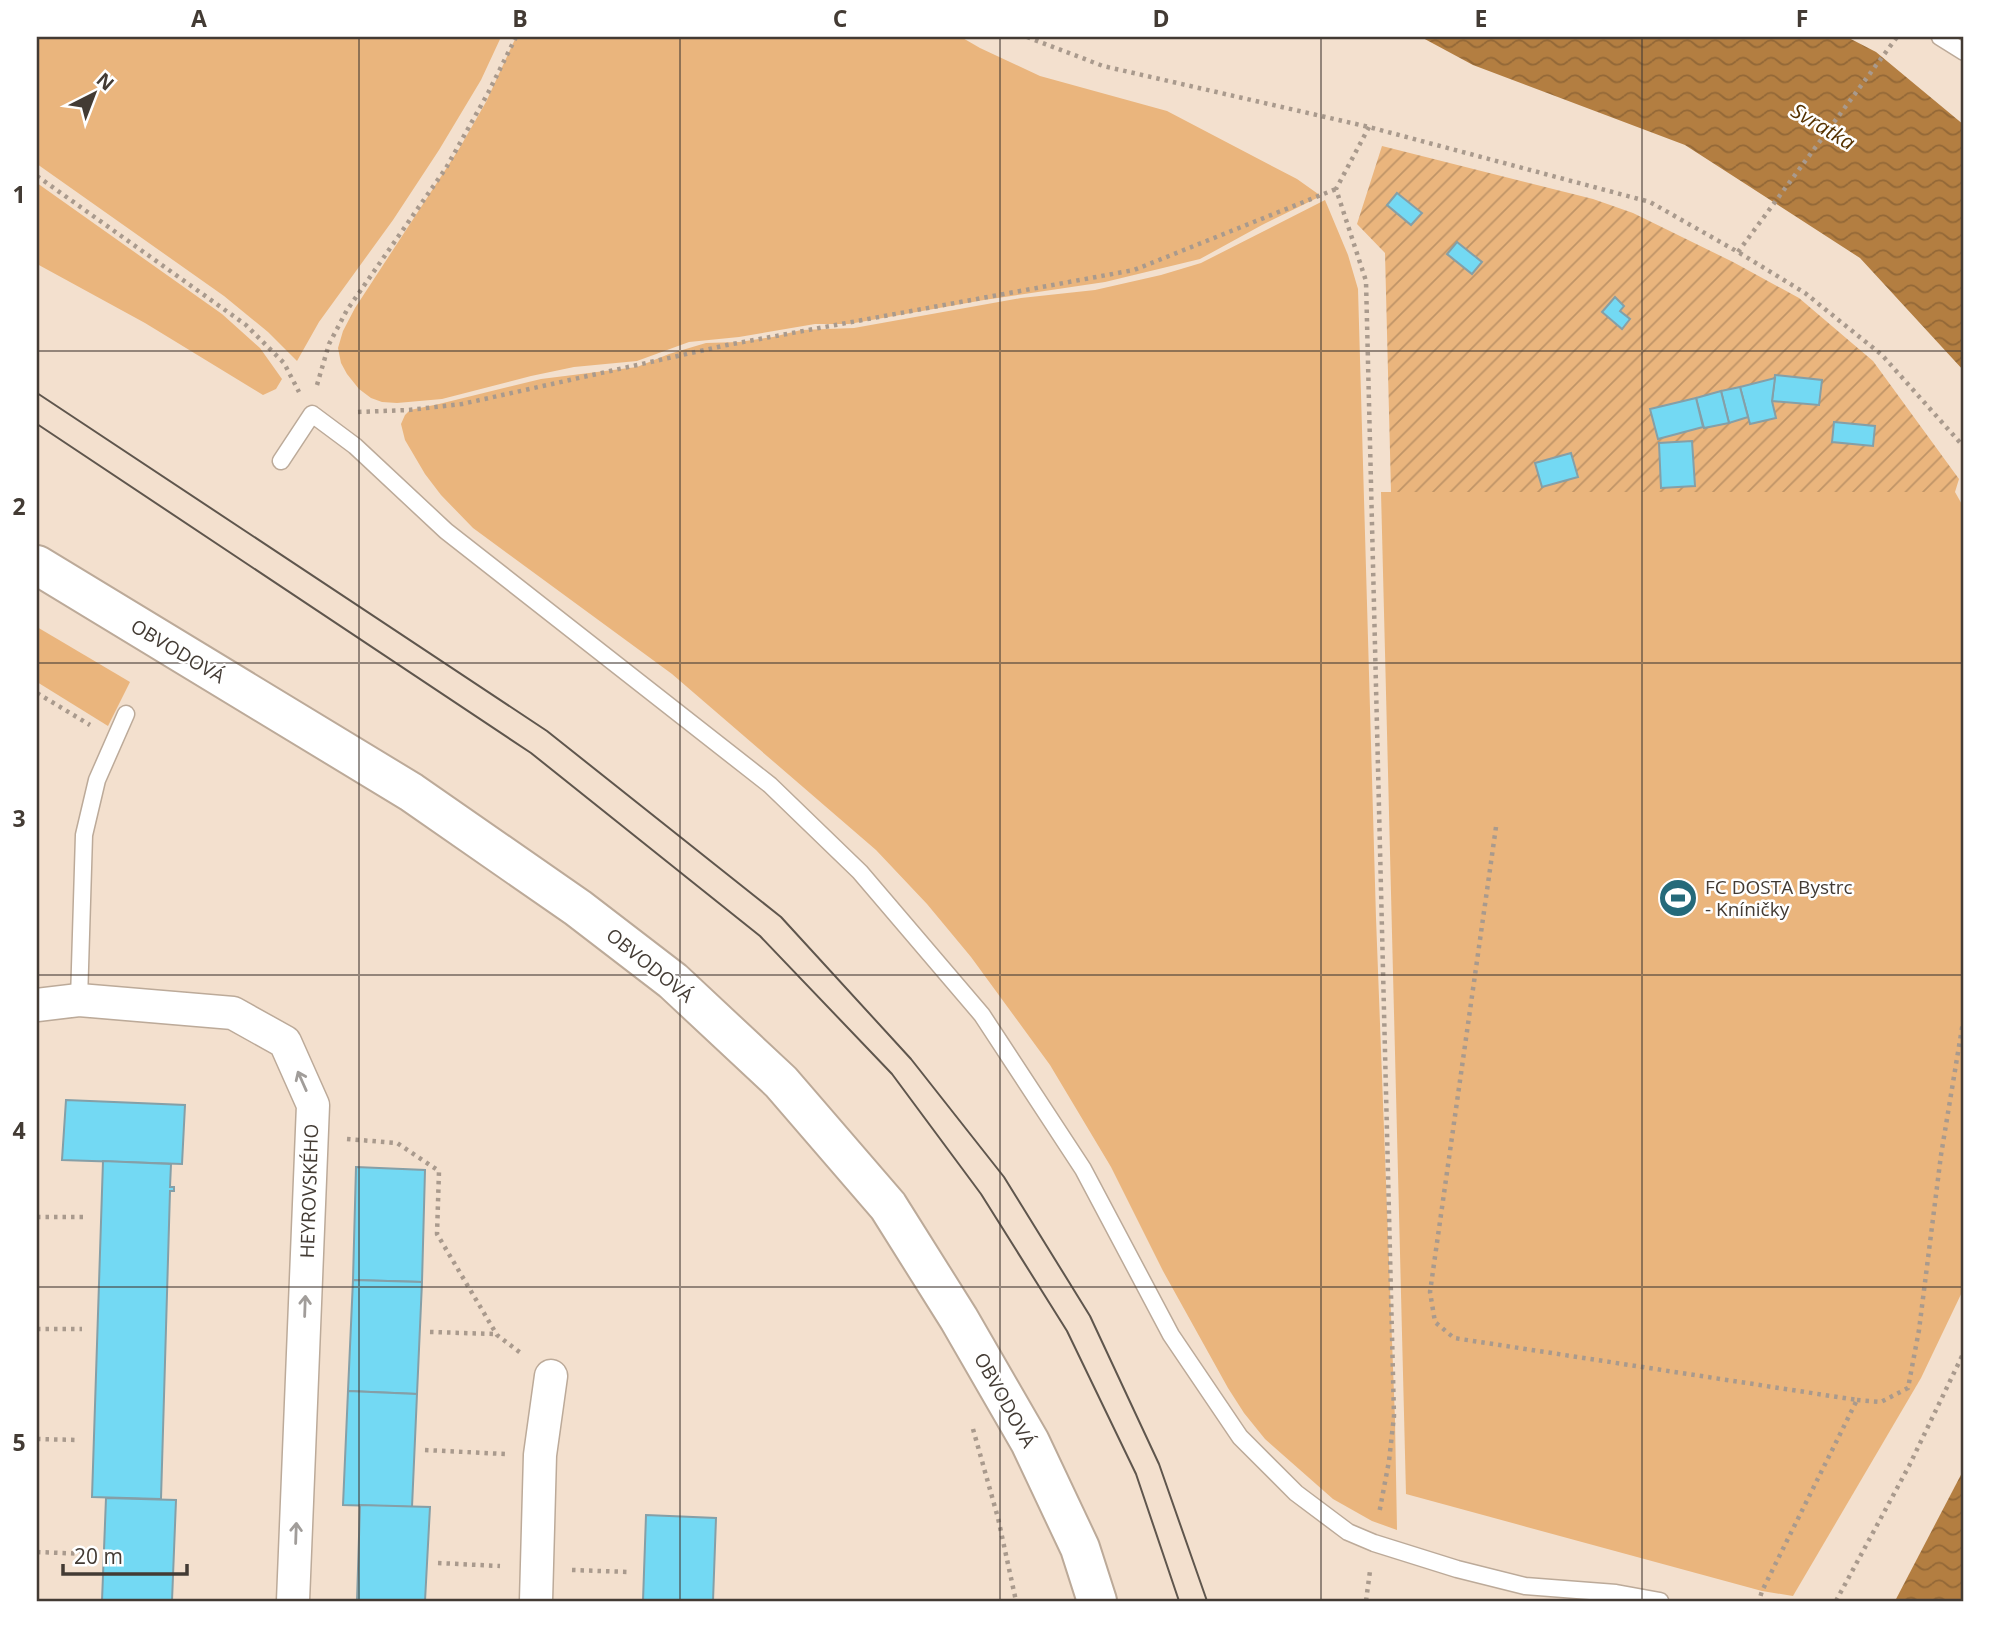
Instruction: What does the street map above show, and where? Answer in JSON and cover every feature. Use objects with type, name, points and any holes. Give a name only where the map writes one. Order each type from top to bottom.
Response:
[{"type":"main road","name":"OBVODOVÁ","points":[[37,565],[411,792],[578,908],[673,981],[781,1082],[888,1206],[959,1319],[1030,1442],[1080,1548],[1097,1601]]},
{"type":"street","name":"HEYROVSKÉHO","points":[[37,1005],[79,1000],[233,1013],[285,1042],[313,1105],[293,1601]]},
{"type":"street","points":[[536,1601],[540,1455],[551,1376]]},
{"type":"street","name":"OBVODOVÁ","points":[[1077,1601],[1080,1548]]},
{"type":"lane","points":[[1940,37],[1964,52]]},
{"type":"lane","points":[[281,461],[312,414],[355,446],[446,531],[770,785],[860,872],[982,1015],[1083,1169],[1171,1335],[1240,1437],[1296,1493],[1348,1532],[1457,1569],[1525,1586],[1616,1593],[1660,1601]]},
{"type":"lane","points":[[79,1000],[84,835],[97,780],[125,714]]},
{"type":"path","points":[[312,414],[319,376],[329,344],[347,310],[446,168],[516,37]]},
{"type":"path","points":[[1027,37],[1103,66],[1369,127],[1650,202],[1805,293],[1882,355],[1964,447]]},
{"type":"path","points":[[1738,252],[1897,37]]},
{"type":"path","points":[[312,414],[409,410],[462,404],[727,345],[1134,270],[1336,189],[1369,127]]},
{"type":"path","points":[[37,176],[246,325],[284,363],[312,414]]},
{"type":"path","points":[[1336,189],[1366,281],[1394,1416],[1374,1543]]},
{"type":"path","points":[[37,693],[113,739]]},
{"type":"path","points":[[1496,827],[1430,1292],[1434,1322],[1454,1338],[1857,1400],[1881,1402],[1908,1388],[1919,1330],[1941,1156],[1964,1016]]},
{"type":"path","points":[[311,1136],[397,1143],[439,1171],[437,1234],[496,1335],[551,1376]]},
{"type":"path","points":[[37,1217],[86,1217]]},
{"type":"path","points":[[37,1329],[82,1329]]},
{"type":"path","points":[[430,1332],[496,1335]]},
{"type":"path","points":[[1836,1601],[1909,1466],[1964,1352]]},
{"type":"path","points":[[1759,1601],[1857,1400]]},
{"type":"path","points":[[972,1426],[998,1518],[1016,1601]]},
{"type":"path","points":[[37,1439],[79,1440]]},
{"type":"path","points":[[425,1450],[540,1455]]},
{"type":"path","points":[[37,1552],[88,1554]]},
{"type":"path","points":[[438,1563],[507,1566]]},
{"type":"path","points":[[564,1570],[630,1572]]},
{"type":"shaded area","points":[[37,37],[501,37],[481,80],[439,150],[393,220],[319,322],[297,361],[268,332],[224,296],[37,164]]},
{"type":"shaded area","points":[[516,37],[961,37],[1040,76],[1167,111],[1297,179],[1321,196],[1200,259],[1105,282],[849,324],[815,324],[739,337],[689,342],[637,361],[574,367],[442,399],[397,403],[371,398],[359,389],[341,363],[338,348],[343,331],[355,308],[459,149],[486,102]]},
{"type":"shaded area","points":[[1382,146],[1593,199],[1633,213],[1799,298],[1873,361],[1959,479],[1955,492],[1391,492],[1385,253],[1357,224]]},
{"type":"shaded area","points":[[37,183],[222,314],[260,348],[282,379],[276,389],[263,395],[145,323],[37,264]]},
{"type":"shaded area","points":[[1325,200],[1348,255],[1358,289],[1397,1530],[1372,1521],[1333,1499],[1265,1439],[1244,1413],[1163,1271],[1111,1167],[1050,1065],[971,957],[927,904],[876,850],[672,674],[473,528],[425,474],[405,440],[401,424],[410,410],[541,379],[637,367],[706,343],[739,342],[801,330],[854,328],[1021,298],[1095,290],[1161,275],[1201,263]]},
{"type":"shaded area","name":"FC DOSTA Bystrc - Kníničky","points":[[1381,492],[1955,492],[1964,508],[1964,1288],[1921,1378],[1793,1596],[1762,1591],[1406,1494]]},
{"type":"shaded area","points":[[37,627],[130,682],[108,726],[37,682]]},
{"type":"water","name":"Svratka","points":[[1421,37],[1847,37],[1876,52],[1964,125],[1964,371],[1860,258],[1685,145],[1473,65]]},
{"type":"water","points":[[1964,1469],[1964,1601],[1895,1601]]},
{"type":"building","points":[[1397,193],[1422,213],[1411,225],[1387,205]]},
{"type":"building","points":[[1457,242],[1482,262],[1472,274],[1447,254]]},
{"type":"building","points":[[1615,297],[1624,306],[1620,311],[1630,319],[1622,329],[1602,312]]},
{"type":"building","points":[[1775,375],[1822,380],[1819,405],[1772,401]]},
{"type":"building","points":[[1775,378],[1772,401],[1776,418],[1750,424],[1740,387]]},
{"type":"building","points":[[1740,387],[1748,417],[1729,423],[1721,391]]},
{"type":"building","points":[[1721,391],[1729,423],[1704,428],[1696,398]]},
{"type":"building","points":[[1696,398],[1703,427],[1658,439],[1650,409]]},
{"type":"building","points":[[1834,422],[1875,426],[1873,446],[1832,442]]},
{"type":"building","points":[[1692,441],[1695,486],[1661,488],[1659,443]]},
{"type":"building","points":[[1571,453],[1578,477],[1542,487],[1535,463]]},
{"type":"building","points":[[66,1100],[185,1105],[182,1164],[62,1160]]},
{"type":"building","points":[[103,1161],[171,1164],[170,1187],[174,1187],[174,1191],[170,1191],[161,1499],[92,1497]]},
{"type":"building","points":[[356,1167],[425,1170],[422,1282],[353,1280]]},
{"type":"building","points":[[353,1280],[422,1282],[417,1394],[348,1391]]},
{"type":"building","points":[[348,1391],[417,1394],[412,1507],[343,1505]]},
{"type":"building","points":[[106,1498],[176,1500],[172,1601],[102,1601]]},
{"type":"building","points":[[360,1505],[430,1507],[425,1601],[357,1601]]},
{"type":"building","points":[[646,1515],[716,1518],[713,1601],[643,1601]]},
{"type":"tram line","points":[[37,393],[547,731],[781,917],[911,1059],[1004,1177],[1090,1316],[1159,1464],[1207,1601]]},
{"type":"tram line","points":[[37,424],[531,753],[760,936],[892,1074],[981,1194],[1067,1331],[1136,1474],[1179,1601]]},
{"type":"place","name":"FC DOSTA Bystrc - Kníničky","points":[[1678,898]]}]
